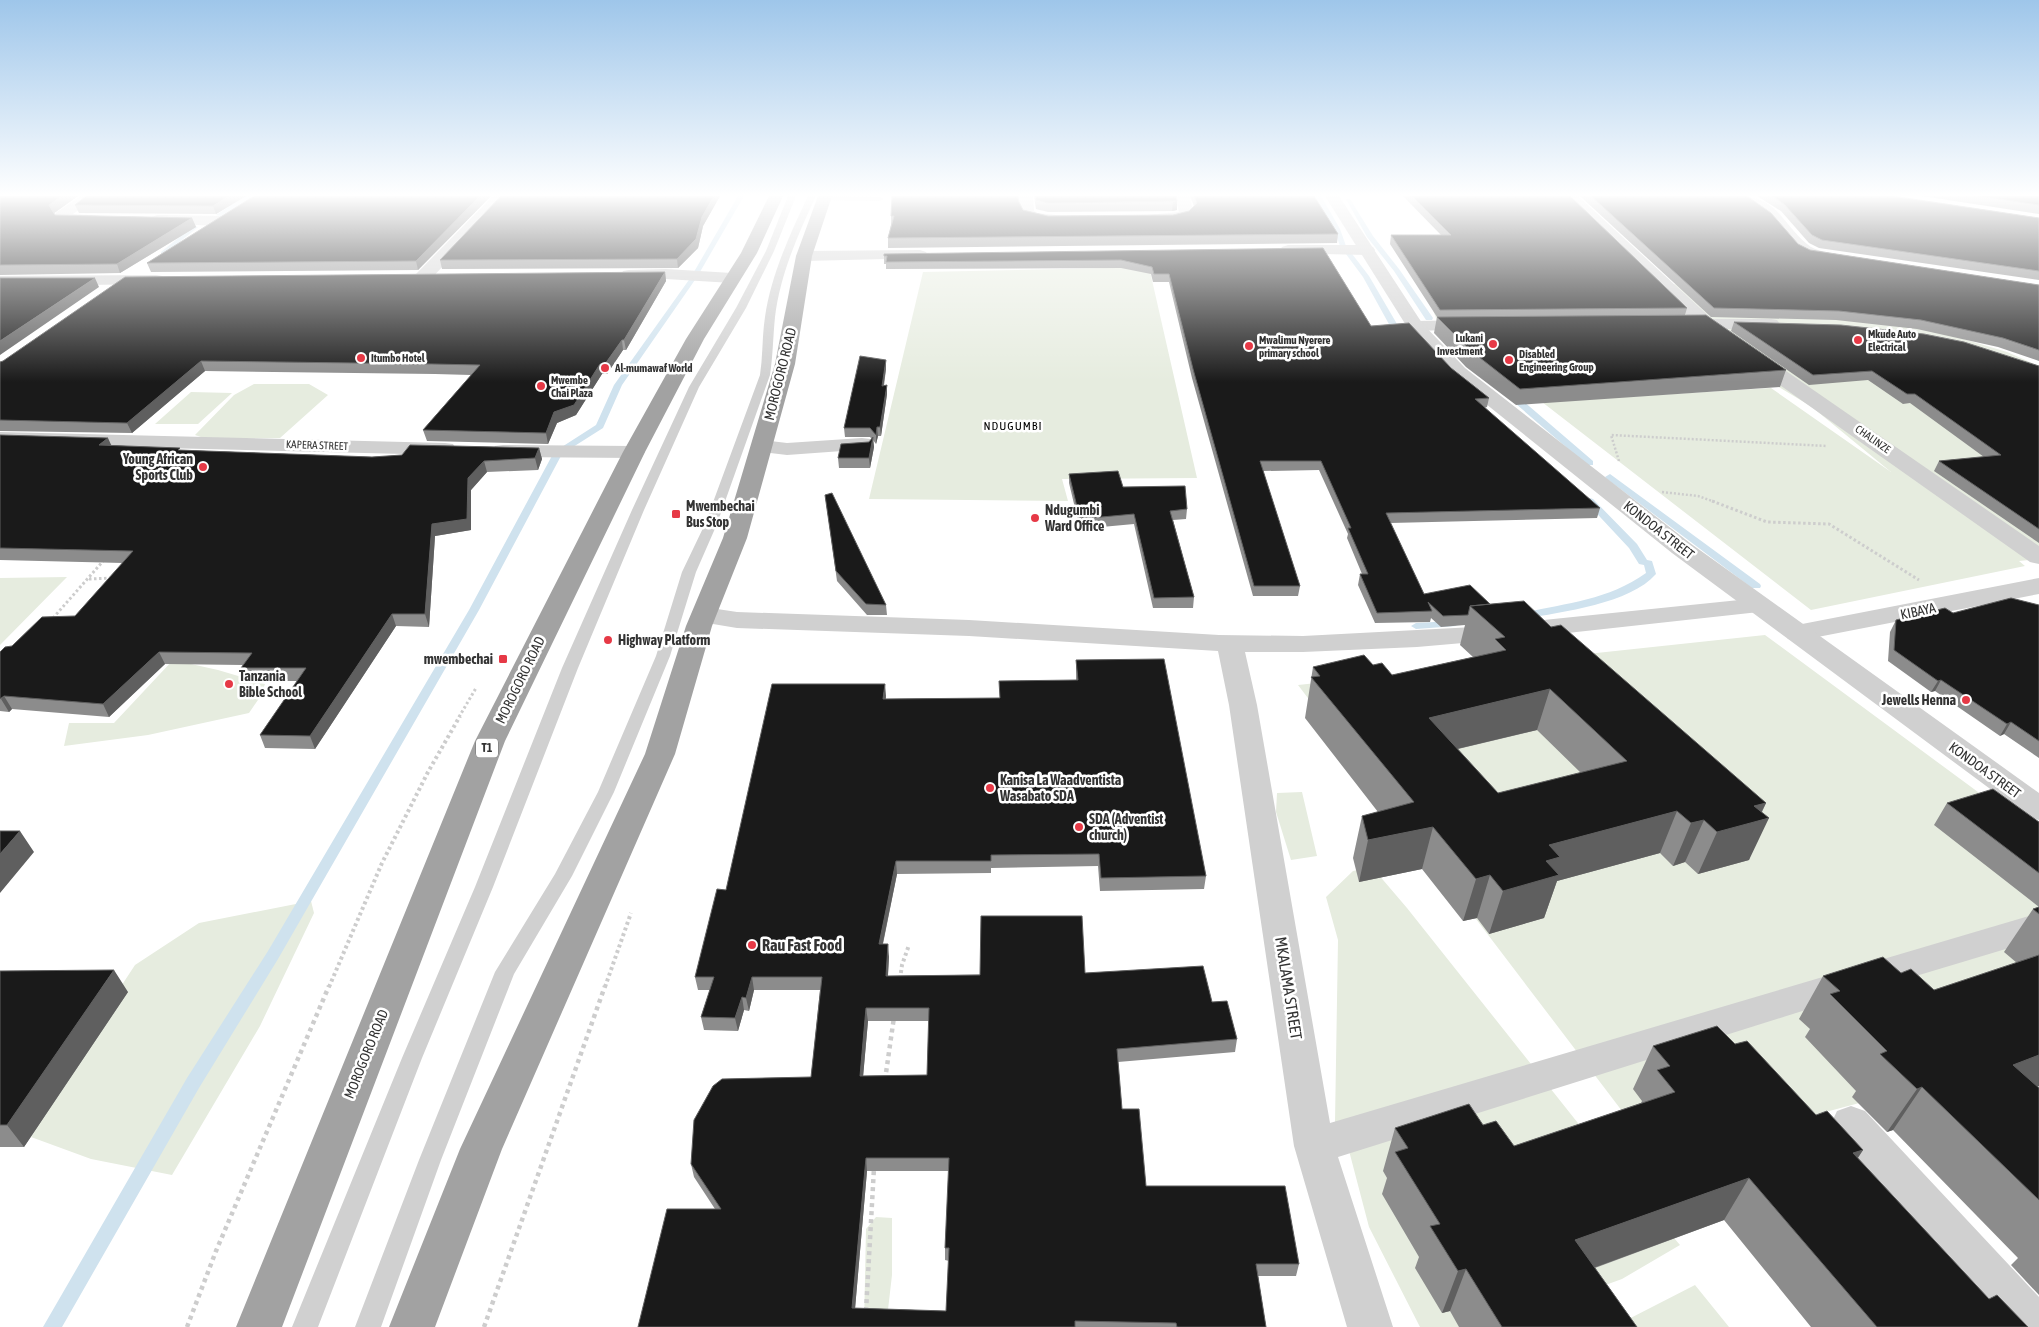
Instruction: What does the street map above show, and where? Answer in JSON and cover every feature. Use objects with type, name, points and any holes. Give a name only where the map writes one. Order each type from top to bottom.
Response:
[{"type":"highway","name":"MOROGORO ROAD","points":[[259,1327],[490,741],[634,452],[694,339],[746,258]]},
{"type":"highway","name":"MOROGORO ROAD","points":[[412,1327],[481,1149],[660,754],[704,615],[735,538],[762,446],[785,364],[804,258]]},
{"type":"street","points":[[422,278],[442,258]]},
{"type":"street","name":"KONDOA STREET","points":[[1371,258],[1415,326],[1458,372],[1681,548],[2039,809]]},
{"type":"street","name":"CHALINZE","points":[[1635,258],[1705,324],[1888,449],[2039,557]]},
{"type":"street","points":[[1836,258],[1847,260]]},
{"type":"street","points":[[98,297],[147,266]]},
{"type":"street","points":[[618,275],[666,274],[732,278]]},
{"type":"street","points":[[403,278],[442,278]]},
{"type":"street","points":[[0,281],[170,280]]},
{"type":"street","points":[[1667,324],[1784,324]]},
{"type":"street","points":[[1415,326],[1492,325]]},
{"type":"street","name":"KAPERA STREET","points":[[0,438],[474,450],[634,452]]},
{"type":"street","points":[[762,446],[786,450],[862,444]]},
{"type":"street","name":"KIBAYA","points":[[1798,633],[2039,586]]},
{"type":"street","points":[[704,615],[738,620],[969,628],[1230,644],[1412,640],[1759,606]]},
{"type":"street","name":"MKALAMA STREET","points":[[1230,644],[1243,705],[1314,1146],[1370,1327]]},
{"type":"street","points":[[1314,1146],[1866,976],[2039,926]]},
{"type":"street","points":[[1851,1124],[2036,1327]]},
{"type":"lane","points":[[305,1327],[412,1058],[484,887],[542,736],[626,536],[694,387],[741,308],[766,258]]},
{"type":"lane","name":"MOROGORO ROAD","points":[[368,1327],[430,1160],[506,972],[563,876],[606,792],[663,656],[689,572],[711,524],[765,375],[769,351],[770,317],[786,258]]},
{"type":"path","points":[[1583,471],[1621,466],[1611,435],[1888,449]]},
{"type":"path","points":[[1656,488],[1664,493],[1698,496],[1767,522],[1829,524],[1955,603]]},
{"type":"path","points":[[48,623],[89,579],[107,555]]},
{"type":"path","points":[[89,579],[118,578]]},
{"type":"path","points":[[484,1327],[634,903]]},
{"type":"path","points":[[899,983],[902,965],[909,945]]},
{"type":"path","points":[[885,1084],[895,1010]]},
{"type":"path","points":[[866,1319],[865,1303],[875,1160]]},
{"type":"shaded area","points":[[1149,267],[1197,478],[1062,479],[1068,501],[869,499],[923,272]]},
{"type":"shaded area","points":[[1621,282],[1717,286],[1947,334],[2007,352],[2039,366],[2039,559],[2019,561],[2025,566],[1811,610],[1542,402],[1771,388],[1891,472],[1812,407],[1716,349],[1442,334],[1431,305]]},
{"type":"shaded area","points":[[254,384],[309,384],[328,395],[280,438],[207,439],[195,435],[234,395]]},
{"type":"shaded area","points":[[191,392],[232,393],[198,424],[155,424]]},
{"type":"shaded area","points":[[67,577],[0,645],[0,578]]},
{"type":"shaded area","points":[[1765,635],[2039,837],[2039,1055],[1657,1157],[1298,685]]},
{"type":"shaded area","points":[[173,660],[218,670],[265,684],[260,697],[249,713],[148,735],[64,746],[69,723],[114,723]]},
{"type":"shaded area","points":[[1302,792],[1317,856],[1291,860],[1276,812],[1277,793]]},
{"type":"shaded area","points":[[1372,867],[1407,908],[1593,1142],[1680,1245],[1622,1279],[1499,1327],[1420,1327],[1369,1227],[1347,1143],[1335,1122],[1338,940],[1326,897],[1353,871]]},
{"type":"shaded area","points":[[311,901],[314,913],[260,1026],[172,1175],[91,1159],[31,1137],[89,1035],[135,965],[199,923]]},
{"type":"shaded area","points":[[876,1217],[892,1218],[892,1275],[886,1327],[864,1327],[866,1229]]},
{"type":"shaded area","points":[[1695,1285],[1729,1327],[1613,1327]]},
{"type":"building","points":[[0,258],[127,258],[117,264],[0,265]]},
{"type":"building","points":[[155,258],[419,258],[416,261],[147,263]]},
{"type":"building","points":[[442,258],[678,258],[677,259],[440,260]]},
{"type":"building","points":[[887,258],[1329,258],[1371,326],[1409,323],[1451,368],[1489,398],[1475,399],[1600,508],[1386,513],[1424,594],[1470,585],[1490,604],[1470,606],[1468,615],[1443,616],[1428,602],[1432,611],[1377,613],[1360,574],[1368,574],[1348,528],[1351,528],[1321,461],[1260,461],[1300,586],[1254,586],[1193,369],[1169,274],[1154,274],[1152,267],[1121,260],[886,262]]},
{"type":"building","points":[[1406,258],[1635,258],[1687,308],[1440,310]]},
{"type":"building","points":[[1659,258],[1862,258],[2039,285],[2039,350],[2003,338],[1921,320],[1839,311],[1714,308]]},
{"type":"building","points":[[1947,258],[2039,258],[2039,271]]},
{"type":"building","points":[[665,272],[624,340],[622,340],[605,364],[600,364],[574,405],[554,412],[546,433],[423,430],[480,365],[201,361],[127,423],[0,420],[0,362],[125,277]]},
{"type":"building","points":[[0,278],[95,278],[0,341]]},
{"type":"building","points":[[1706,315],[1786,370],[1520,389],[1470,350],[1437,317]]},
{"type":"building","points":[[1734,322],[1841,325],[1924,334],[1964,342],[2039,366],[2039,529],[1939,461],[2001,455],[1915,394],[1907,394],[1872,371],[1813,375]]},
{"type":"building","points":[[860,356],[886,360],[882,386],[887,385],[880,427],[877,427],[876,435],[870,428],[844,428]]},
{"type":"building","points":[[0,435],[108,438],[99,445],[180,448],[178,450],[372,457],[402,455],[410,445],[539,448],[535,458],[484,461],[468,478],[467,519],[432,524],[425,614],[392,614],[310,736],[260,735],[306,668],[241,668],[252,653],[159,652],[103,704],[4,696],[0,699],[0,652],[5,647],[12,646],[42,617],[75,616],[133,551],[0,548]]},
{"type":"building","points":[[873,437],[869,458],[838,458],[841,444],[869,442]]},
{"type":"building","points":[[1118,471],[1123,487],[1185,486],[1187,509],[1170,511],[1194,597],[1154,598],[1134,514],[1080,519],[1069,474]]},
{"type":"building","points":[[832,493],[886,605],[866,604],[836,571],[825,495]]},
{"type":"building","points":[[2011,598],[2039,605],[2039,741],[2011,722],[2007,724],[1941,680],[1938,681],[1894,650],[1896,620],[1945,608],[1953,613]]},
{"type":"building","points":[[1524,601],[1551,627],[1561,625],[1766,803],[1754,806],[1769,818],[1717,832],[1704,820],[1691,823],[1677,811],[1549,845],[1560,857],[1546,861],[1559,875],[1503,891],[1490,875],[1476,879],[1433,827],[1368,840],[1362,816],[1414,802],[1311,677],[1320,676],[1313,667],[1364,655],[1373,665],[1382,663],[1392,675],[1506,650],[1495,639],[1505,637],[1470,606]],"holes":[[[1550,689],[1627,761],[1498,793],[1429,718]]]},
{"type":"building","points":[[1164,659],[1206,876],[1101,878],[1099,854],[991,855],[991,861],[896,861],[879,944],[888,944],[886,976],[980,975],[981,916],[1082,916],[1085,973],[1203,966],[1212,1002],[1227,1001],[1237,1039],[1117,1049],[1122,1109],[1139,1109],[1146,1186],[1285,1186],[1299,1264],[1256,1264],[1266,1327],[1177,1327],[1176,1323],[1075,1321],[1075,1327],[638,1327],[667,1209],[721,1209],[691,1164],[694,1120],[713,1086],[722,1079],[811,1077],[822,977],[752,977],[746,998],[742,997],[735,1018],[701,1017],[714,977],[695,977],[717,889],[726,890],[772,684],[885,684],[883,699],[1000,698],[999,681],[1078,680],[1076,660]],"holes":[[[866,1008],[929,1008],[927,1075],[860,1076]],[[866,1158],[949,1158],[945,1248],[949,1248],[946,1311],[852,1308]]]},
{"type":"building","points":[[1993,789],[2039,822],[2039,873],[1947,803]]},
{"type":"building","points":[[0,831],[20,831],[0,854]]},
{"type":"building","points":[[2039,907],[2039,914],[2033,909]]},
{"type":"building","points":[[2039,955],[2039,1055],[2013,1065],[2039,1088],[2039,1200],[1922,1087],[1917,1089],[1880,1054],[1887,1051],[1830,994],[1840,991],[1823,976],[1883,957],[1901,973],[1911,969],[1934,990]]},
{"type":"building","points":[[114,970],[7,1125],[0,1125],[0,971]]},
{"type":"building","points":[[1717,1026],[1735,1044],[1747,1041],[1816,1115],[1827,1111],[1863,1150],[1853,1153],[1989,1299],[1997,1295],[2028,1327],[1877,1327],[1749,1178],[1575,1240],[1637,1327],[1502,1327],[1466,1269],[1458,1271],[1430,1226],[1440,1224],[1395,1152],[1408,1148],[1395,1128],[1469,1104],[1483,1125],[1496,1121],[1514,1146],[1675,1092],[1657,1070],[1670,1066],[1653,1046]]},
{"type":"waterway","points":[[52,1327],[193,1083],[273,955],[474,610],[558,452],[600,426],[618,385],[694,277],[705,258]]},
{"type":"waterway","points":[[1352,258],[1366,276],[1393,324]]},
{"type":"waterway","points":[[1387,258],[1429,318]]},
{"type":"waterway","points":[[1512,396],[1590,463]]},
{"type":"waterway","points":[[1610,477],[1756,586]]},
{"type":"waterway","points":[[1523,616],[1573,607],[1607,598],[1623,592],[1651,574],[1648,563],[1643,562],[1633,546],[1590,501]]},
{"type":"waterway","points":[[1416,626],[1452,624]]},
{"type":"place","name":"Mkude Auto Electrical","points":[[1858,340]]},
{"type":"place","name":"Lukani Investment","points":[[1493,344]]},
{"type":"place","name":"Mwalimu Nyerere primary school","points":[[1249,346]]},
{"type":"place","name":"Itumbo Hotel","points":[[361,358]]},
{"type":"place","name":"Disabled Engineering Group","points":[[1509,360]]},
{"type":"place","name":"Al-mumawaf World","points":[[605,368]]},
{"type":"place","name":"Mwembe Chai Plaza","points":[[541,386]]},
{"type":"place","name":"Young African Sports Club","points":[[203,467]]},
{"type":"place","name":"Mwembechai Bus Stop","points":[[676,514]]},
{"type":"place","name":"Ndugumbi Ward Office","points":[[1035,518]]},
{"type":"place","name":"Highway Platform","points":[[608,640]]},
{"type":"place","name":"mwembechai","points":[[503,659]]},
{"type":"place","name":"Tanzania Bible School","points":[[229,684]]},
{"type":"place","name":"Jewells Henna","points":[[1966,700]]},
{"type":"place","name":"Kanisa La Waadventista Wasabato SDA","points":[[990,788]]},
{"type":"place","name":"SDA (Adventist church)","points":[[1079,827]]},
{"type":"place","name":"Rau Fast Food","points":[[752,945]]},
{"type":"district","name":"NDUGUMBI","points":[[1013,426]]}]
